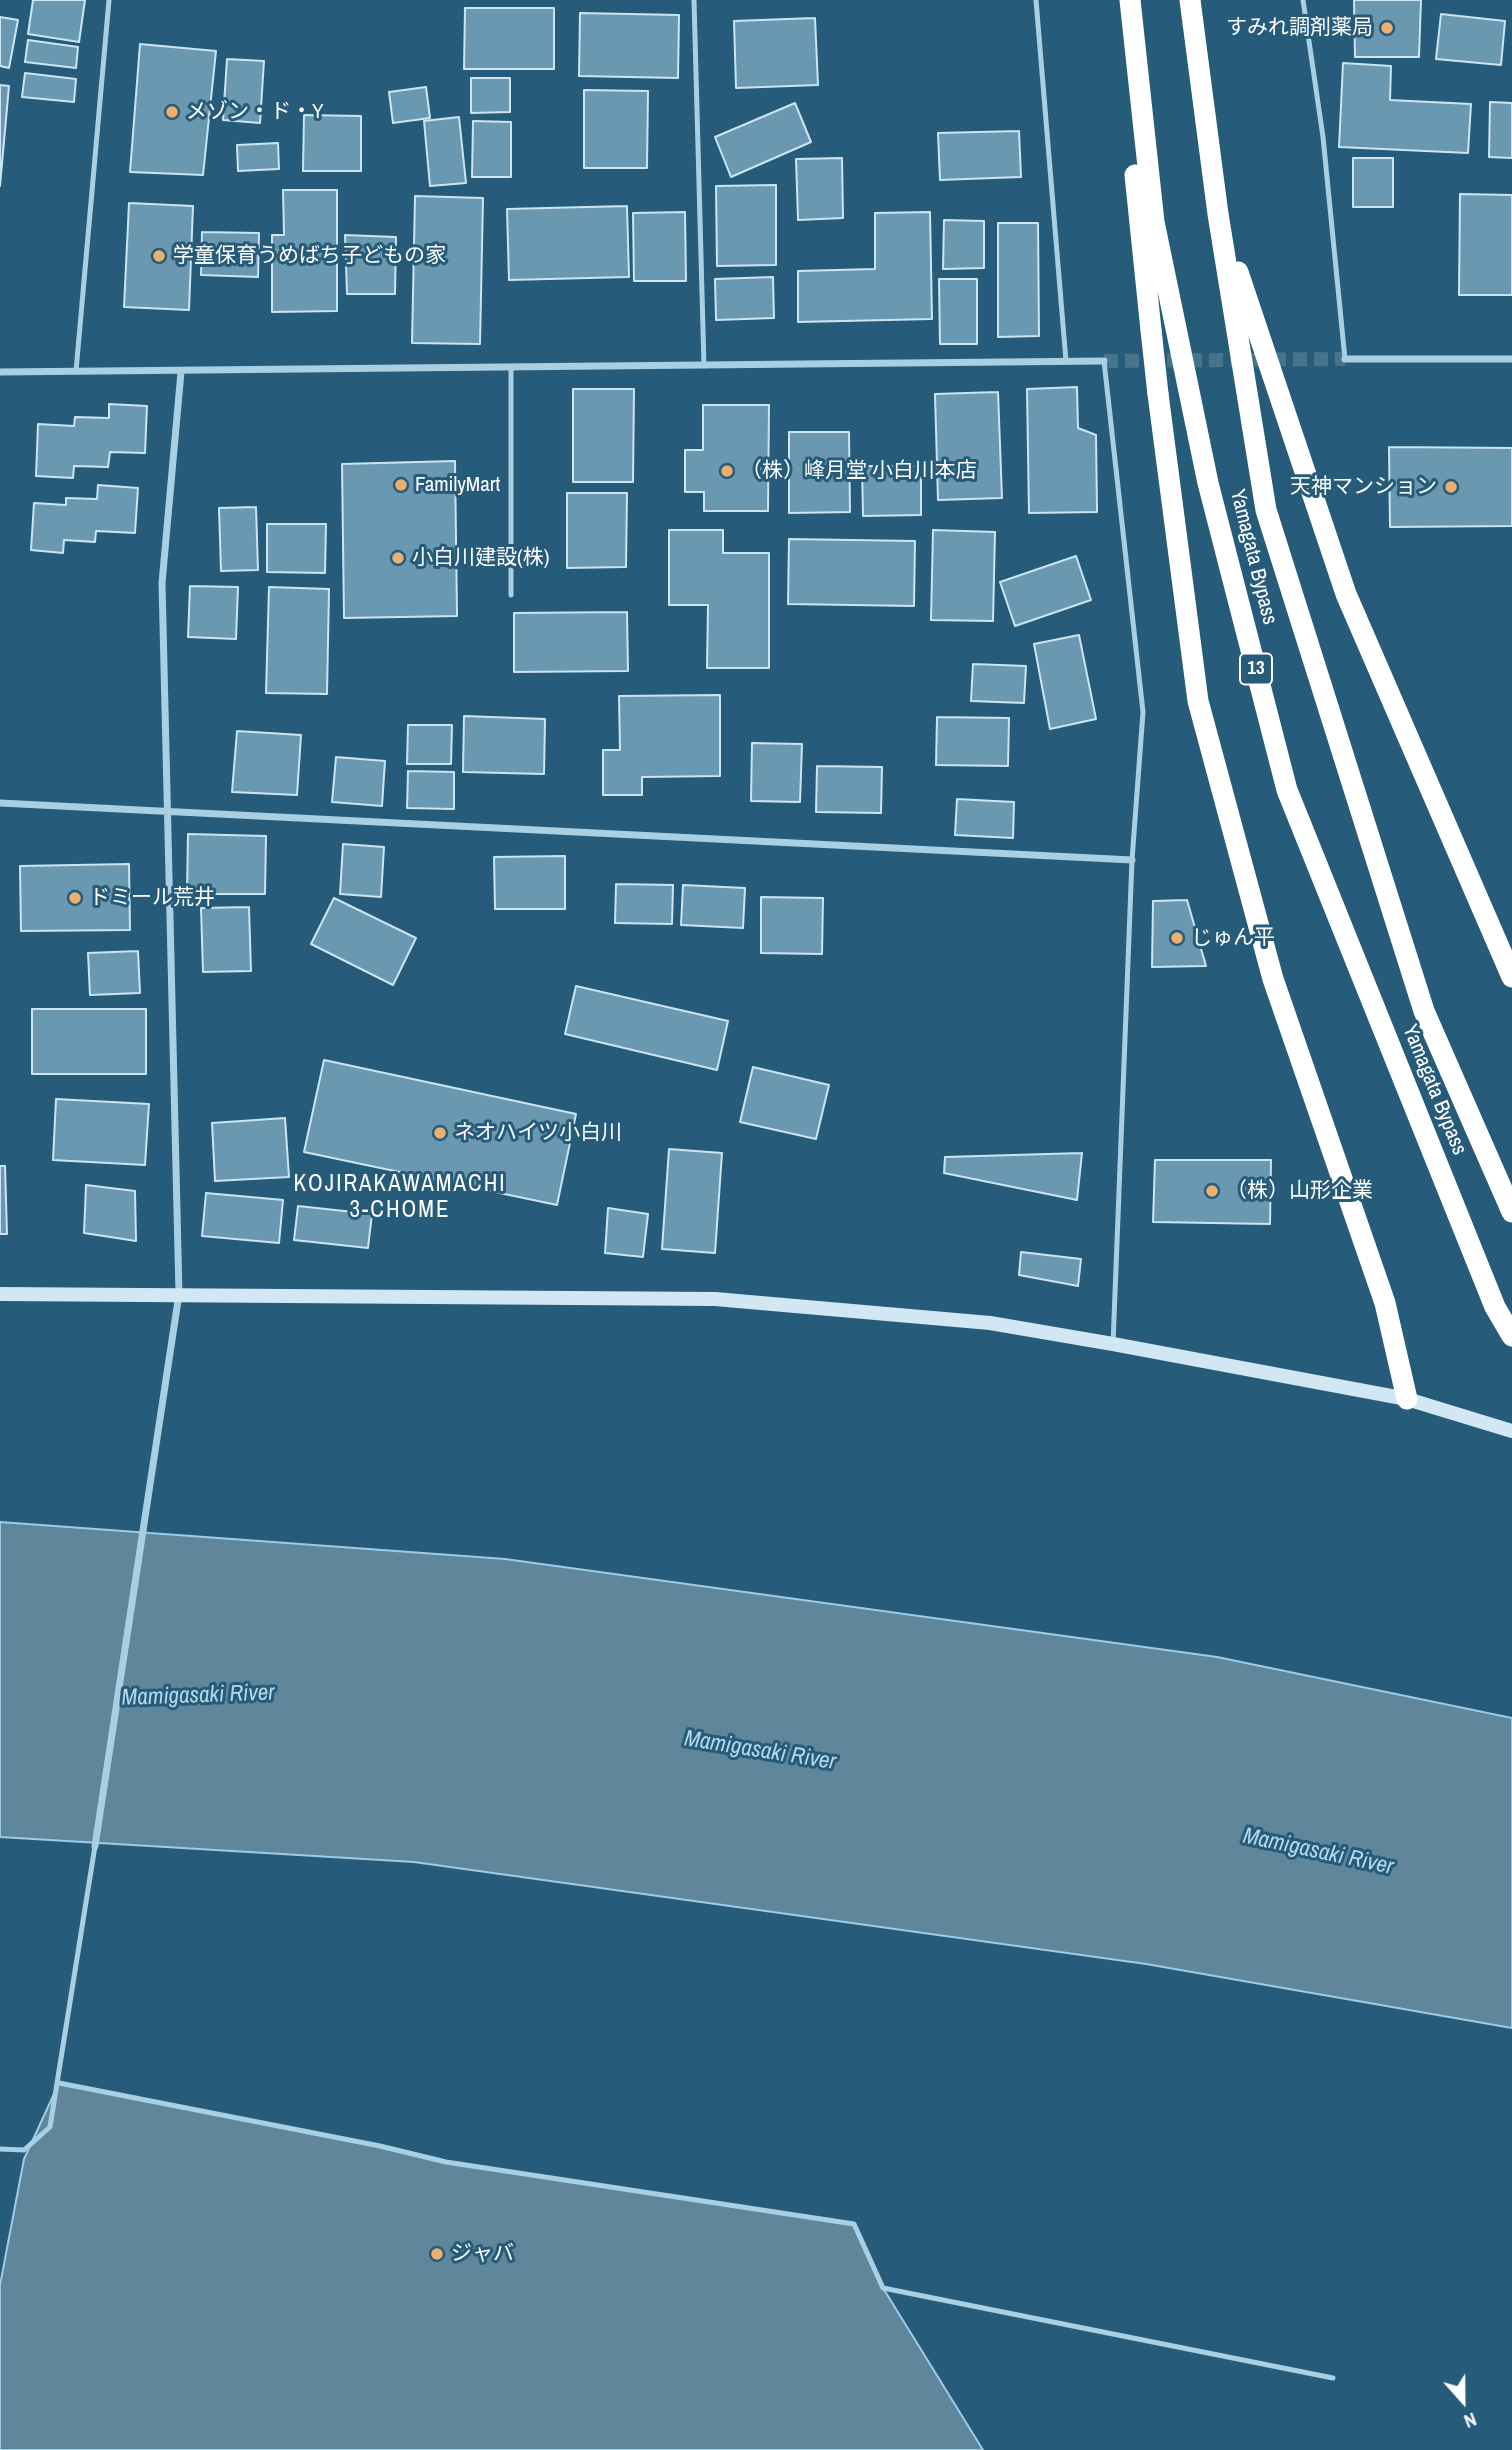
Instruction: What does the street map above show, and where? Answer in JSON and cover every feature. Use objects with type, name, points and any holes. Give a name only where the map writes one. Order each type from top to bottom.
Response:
[{"type":"highway","points":[[1128,0],[1123,69],[1158,394],[1198,701],[1273,979],[1385,1303],[1407,1399]]},
{"type":"highway","name":"Yamagata Bypass","points":[[1128,0],[1154,222],[1208,483],[1287,790],[1495,1307],[1512,1336]]},
{"type":"highway","name":"Yamagata Bypass","points":[[1189,0],[1218,214],[1266,510],[1424,1011],[1512,1212]]},
{"type":"highway","points":[[1218,214],[1346,594],[1512,977]]},
{"type":"street","points":[[1345,359],[1512,359]]},
{"type":"street","points":[[0,372],[1104,361]]},
{"type":"street","points":[[95,1846],[178,1294],[162,583],[181,372]]},
{"type":"street","points":[[0,803],[1132,860]]},
{"type":"street","points":[[0,1294],[715,1299],[990,1323],[1407,1399],[1512,1431]]},
{"type":"lane","points":[[76,371],[109,0]]},
{"type":"lane","points":[[694,0],[704,366]]},
{"type":"lane","points":[[1037,0],[1066,361]]},
{"type":"lane","points":[[1303,0],[1323,137],[1345,359]]},
{"type":"lane","points":[[1104,361],[1143,712],[1132,860],[1113,1344]]},
{"type":"lane","points":[[510,368],[511,595]]},
{"type":"lane","points":[[0,2149],[24,2150],[50,2127],[95,1846]]},
{"type":"lane","points":[[59,2083],[380,2146],[446,2162],[854,2224],[883,2288],[1333,2378]]},
{"type":"water","name":"Mamigasaki River","points":[[0,1522],[505,1559],[1217,1657],[1512,1718],[1512,2028],[1146,1964],[414,1862],[0,1837]]},
{"type":"water","name":"ジャバ","points":[[59,2083],[380,2146],[446,2162],[854,2224],[883,2288],[983,2450],[0,2450],[0,2285],[24,2159]]},
{"type":"building","points":[[33,0],[85,0],[79,42],[28,34]]},
{"type":"building","name":"すみれ調剤薬局","points":[[1354,0],[1421,0],[1419,57],[1355,57]]},
{"type":"building","points":[[465,8],[554,8],[554,69],[464,69]]},
{"type":"building","points":[[580,13],[679,15],[678,78],[579,76]]},
{"type":"building","points":[[1441,14],[1505,21],[1501,65],[1436,59]]},
{"type":"building","points":[[0,17],[18,20],[9,68],[0,66]]},
{"type":"building","points":[[815,18],[818,85],[736,88],[734,21]]},
{"type":"building","points":[[28,40],[78,47],[76,68],[25,62]]},
{"type":"building","name":"メゾン・ド・Y","points":[[140,44],[216,51],[203,175],[130,172]]},
{"type":"building","points":[[227,59],[264,61],[260,123],[223,120]]},
{"type":"building","points":[[1343,63],[1391,66],[1390,100],[1471,104],[1468,153],[1339,147]]},
{"type":"building","points":[[25,73],[76,79],[74,102],[22,97]]},
{"type":"building","points":[[471,78],[510,78],[510,112],[471,113]]},
{"type":"building","points":[[0,85],[9,86],[0,186]]},
{"type":"building","points":[[426,87],[430,118],[393,123],[389,92]]},
{"type":"building","points":[[584,90],[648,91],[647,168],[584,168]]},
{"type":"building","points":[[1490,102],[1512,103],[1512,158],[1489,157]]},
{"type":"building","points":[[795,103],[811,142],[731,177],[715,137]]},
{"type":"building","points":[[304,115],[361,116],[361,171],[303,171]]},
{"type":"building","points":[[459,117],[466,183],[430,186],[424,121]]},
{"type":"building","points":[[473,121],[511,122],[511,177],[472,177]]},
{"type":"building","points":[[1019,131],[1021,177],[940,180],[938,133]]},
{"type":"building","points":[[278,143],[279,169],[238,171],[237,145]]},
{"type":"building","points":[[842,158],[843,218],[798,220],[796,159]]},
{"type":"building","points":[[1353,158],[1393,158],[1393,207],[1353,207]]},
{"type":"building","points":[[776,185],[776,265],[717,266],[716,186]]},
{"type":"building","points":[[283,190],[337,190],[337,311],[272,312],[272,235],[284,235]]},
{"type":"building","points":[[1460,194],[1512,195],[1512,295],[1459,295]]},
{"type":"building","points":[[415,196],[483,198],[480,344],[412,343]]},
{"type":"building","name":"学童保育うめばち子どもの家","points":[[129,203],[193,206],[189,310],[124,307]]},
{"type":"building","points":[[627,206],[629,277],[509,280],[507,209]]},
{"type":"building","points":[[685,212],[686,281],[634,281],[633,213]]},
{"type":"building","points":[[930,212],[932,319],[798,322],[798,271],[875,269],[875,213]]},
{"type":"building","points":[[944,220],[984,221],[984,268],[943,269]]},
{"type":"building","points":[[998,223],[1038,223],[1039,336],[998,337]]},
{"type":"building","points":[[202,232],[259,233],[258,277],[201,275]]},
{"type":"building","points":[[345,235],[396,237],[395,294],[347,294]]},
{"type":"building","points":[[773,277],[774,318],[716,320],[715,279]]},
{"type":"building","points":[[939,279],[977,279],[977,344],[940,344]]},
{"type":"building","points":[[1077,387],[1078,428],[1096,435],[1097,512],[1029,513],[1027,389]]},
{"type":"building","points":[[573,389],[634,389],[633,482],[573,482]]},
{"type":"building","points":[[998,392],[1002,498],[938,500],[935,394]]},
{"type":"building","points":[[109,404],[147,406],[145,453],[110,452],[108,467],[74,466],[73,478],[36,476],[38,424],[74,426],[75,417],[109,418]]},
{"type":"building","name":"（株）峰月堂 小白川本店","points":[[703,405],[769,405],[768,511],[704,511],[704,492],[685,492],[685,450],[703,450]]},
{"type":"building","points":[[789,432],[849,432],[850,512],[789,513]]},
{"type":"building","name":"天神マンション","points":[[1389,447],[1512,448],[1512,526],[1390,527]]},
{"type":"building","points":[[455,461],[457,616],[344,618],[342,464]]},
{"type":"building","points":[[862,466],[921,466],[921,515],[863,516]]},
{"type":"building","points":[[98,485],[138,488],[135,533],[96,531],[95,542],[64,540],[63,553],[31,550],[34,503],[66,505],[66,498],[97,499]]},
{"type":"building","points":[[567,493],[627,493],[626,567],[567,568]]},
{"type":"building","points":[[256,507],[258,570],[221,571],[219,508]]},
{"type":"building","points":[[267,524],[326,524],[325,573],[267,572]]},
{"type":"building","points":[[669,530],[723,530],[723,553],[769,553],[769,668],[707,668],[708,605],[669,605]]},
{"type":"building","points":[[933,530],[995,532],[993,621],[931,620]]},
{"type":"building","points":[[789,539],[915,541],[914,606],[788,604]]},
{"type":"building","points":[[1076,556],[1091,600],[1015,626],[1000,582]]},
{"type":"building","points":[[190,586],[238,587],[236,639],[188,637]]},
{"type":"building","points":[[269,587],[329,589],[327,694],[266,693]]},
{"type":"building","points":[[627,612],[628,671],[514,672],[514,613]]},
{"type":"building","points":[[1079,635],[1096,719],[1050,729],[1034,644]]},
{"type":"building","points":[[973,664],[1026,666],[1024,703],[971,701]]},
{"type":"building","points":[[720,695],[720,776],[642,777],[642,795],[603,795],[603,750],[620,750],[619,696]]},
{"type":"building","points":[[464,716],[545,719],[544,774],[463,772]]},
{"type":"building","points":[[937,717],[1009,718],[1008,766],[936,765]]},
{"type":"building","points":[[408,725],[452,725],[451,764],[407,764]]},
{"type":"building","points":[[237,731],[301,735],[297,795],[232,792]]},
{"type":"building","points":[[752,743],[802,744],[800,802],[751,801]]},
{"type":"building","points":[[336,757],[385,761],[382,806],[332,802]]},
{"type":"building","points":[[817,766],[882,767],[881,813],[816,812]]},
{"type":"building","points":[[408,771],[454,772],[454,809],[407,808]]},
{"type":"building","points":[[957,799],[1014,802],[1013,838],[955,835]]},
{"type":"building","points":[[188,834],[266,836],[265,894],[187,894]]},
{"type":"building","points":[[343,844],[384,847],[381,897],[340,894]]},
{"type":"building","points":[[565,856],[565,909],[495,909],[494,857]]},
{"type":"building","name":"ドミール荒井","points":[[129,864],[130,930],[21,931],[20,866]]},
{"type":"building","points":[[616,884],[673,885],[672,924],[615,923]]},
{"type":"building","points":[[683,885],[745,888],[743,928],[681,925]]},
{"type":"building","points":[[761,897],[823,898],[822,954],[761,953]]},
{"type":"building","points":[[334,898],[416,938],[393,985],[311,944]]},
{"type":"building","points":[[1187,900],[1206,966],[1152,967],[1153,901]]},
{"type":"building","points":[[249,907],[251,971],[203,972],[201,908]]},
{"type":"building","points":[[138,951],[140,993],[90,995],[88,953]]},
{"type":"building","points":[[576,986],[728,1021],[717,1070],[565,1034]]},
{"type":"building","points":[[32,1009],[146,1009],[146,1074],[32,1074]]},
{"type":"building","name":"ネオハイツ小白川","points":[[324,1060],[576,1114],[557,1205],[304,1152]]},
{"type":"building","points":[[753,1067],[829,1085],[816,1139],[740,1122]]},
{"type":"building","points":[[56,1099],[149,1104],[145,1165],[53,1160]]},
{"type":"building","points":[[285,1118],[289,1177],[215,1181],[212,1123]]},
{"type":"building","points":[[669,1149],[722,1153],[715,1253],[662,1249]]},
{"type":"building","points":[[1082,1153],[1077,1200],[944,1173],[945,1157]]},
{"type":"building","name":"（株）山形企業","points":[[1155,1160],[1271,1160],[1270,1224],[1153,1222]]},
{"type":"building","points":[[0,1166],[5,1166],[7,1234],[0,1234]]},
{"type":"building","points":[[86,1185],[135,1191],[136,1241],[84,1233]]},
{"type":"building","points":[[206,1193],[283,1200],[279,1243],[202,1236]]},
{"type":"building","points":[[298,1206],[372,1214],[368,1248],[294,1240]]},
{"type":"building","points":[[608,1208],[648,1214],[643,1257],[605,1253]]},
{"type":"building","points":[[1021,1252],[1081,1259],[1078,1286],[1019,1275]]},
{"type":"tunnel","points":[[1104,361],[1345,359]]},
{"type":"place","name":"すみれ調剤薬局","points":[[1387,28]]},
{"type":"place","name":"メゾン・ド・Y","points":[[172,112]]},
{"type":"place","name":"学童保育うめばち子どもの家","points":[[159,256]]},
{"type":"place","name":"（株）峰月堂 小白川本店","points":[[727,471]]},
{"type":"place","name":"FamilyMart","points":[[401,485]]},
{"type":"place","name":"天神マンション","points":[[1451,487]]},
{"type":"place","name":"小白川建設(株)","points":[[398,558]]},
{"type":"place","name":"ドミール荒井","points":[[75,898]]},
{"type":"place","name":"じゅん平","points":[[1177,938]]},
{"type":"place","name":"ネオハイツ小白川","points":[[440,1133]]},
{"type":"place","name":"（株）山形企業","points":[[1212,1191]]},
{"type":"place","name":"ジャバ","points":[[437,2254]]},
{"type":"district","name":"KOJIRAKAWAMACHI 3-CHOME","points":[[400,1198]]}]
